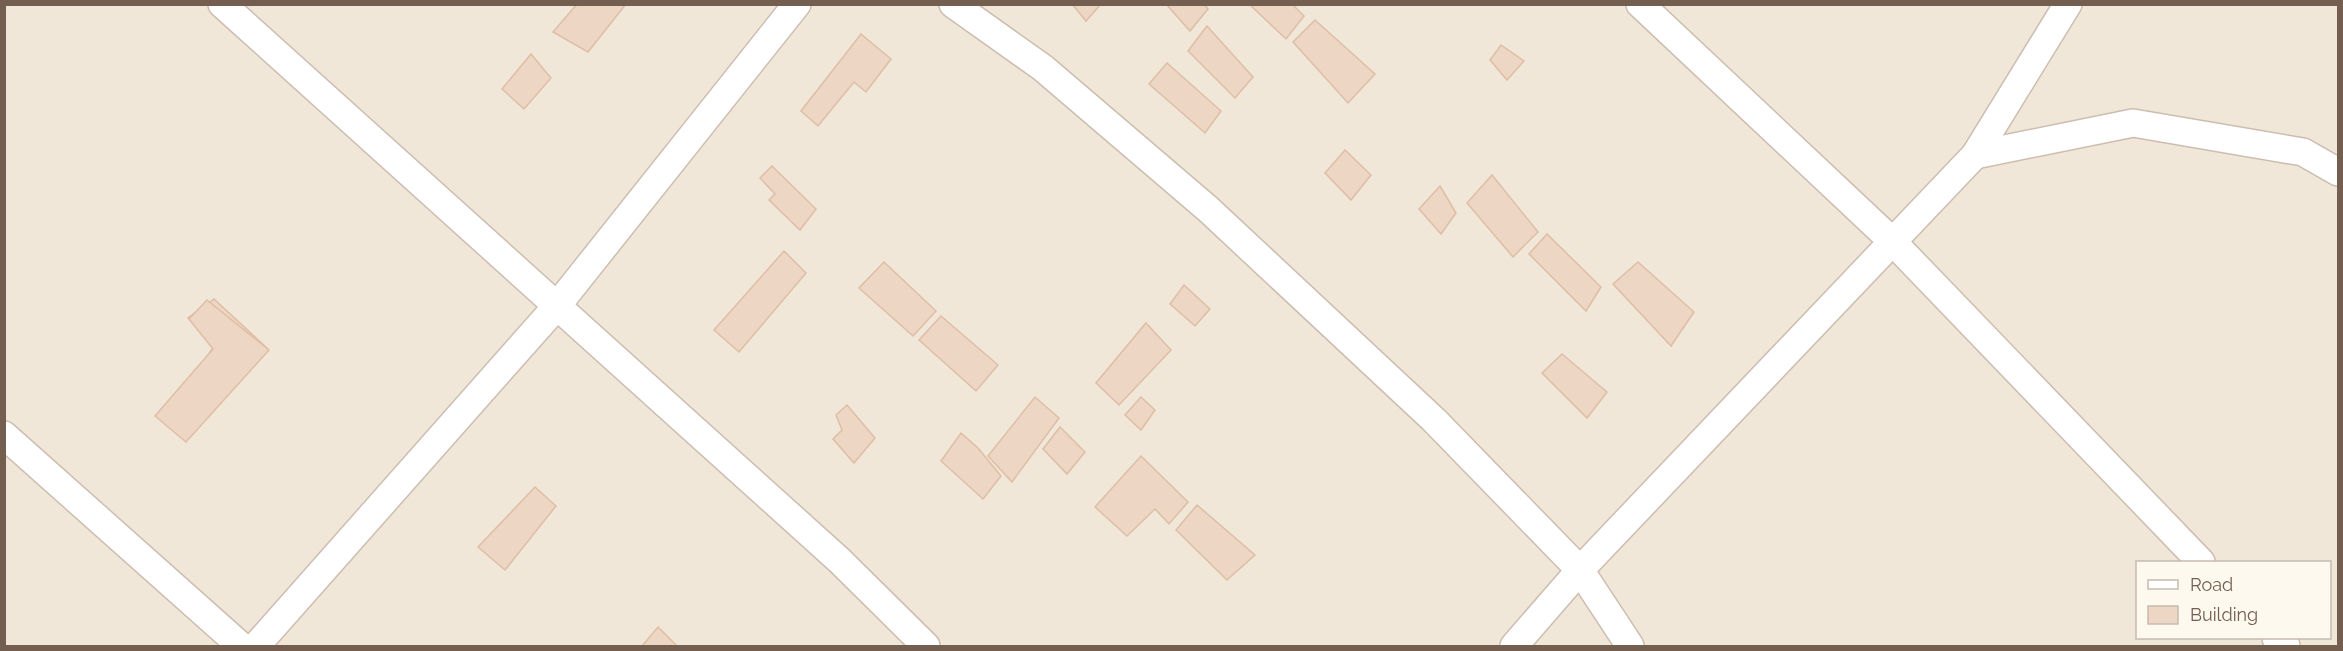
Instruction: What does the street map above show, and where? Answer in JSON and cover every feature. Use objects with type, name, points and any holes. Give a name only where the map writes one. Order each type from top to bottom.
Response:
[{"type":"street","points":[[222,4],[839,560],[926,646]]},
{"type":"street","points":[[256,646],[556,307],[797,4]]},
{"type":"street","points":[[953,4],[1043,68],[1208,209],[1434,420],[1580,570],[1630,646]]},
{"type":"street","points":[[1640,4],[1891,240],[2200,561]]},
{"type":"street","points":[[1514,646],[1580,570],[1891,240],[1975,155],[2068,4]]},
{"type":"street","points":[[1975,155],[2133,123],[2303,152],[2338,172]]},
{"type":"street","points":[[4,435],[241,646]]},
{"type":"shaded area","points":[[4,5],[2338,5],[2338,646],[5,646]]},
{"type":"building","points":[[577,4],[626,4],[588,52],[553,32]]},
{"type":"building","points":[[1072,4],[1101,4],[1086,21]]},
{"type":"building","points":[[1166,4],[1204,4],[1208,9],[1190,31]]},
{"type":"building","points":[[1249,4],[1292,4],[1304,16],[1286,39]]},
{"type":"building","points":[[1315,20],[1375,74],[1348,103],[1293,42]]},
{"type":"building","points":[[1207,26],[1253,77],[1235,98],[1188,51]]},
{"type":"building","points":[[861,34],[891,59],[866,92],[854,82],[818,126],[801,111]]},
{"type":"building","points":[[1501,45],[1524,61],[1507,80],[1490,60]]},
{"type":"building","points":[[531,54],[551,78],[524,109],[502,89]]},
{"type":"building","points":[[1167,63],[1221,111],[1205,133],[1149,84]]},
{"type":"building","points":[[1345,150],[1371,175],[1351,200],[1325,173]]},
{"type":"building","points":[[772,166],[816,209],[800,230],[769,200],[775,194],[760,178]]},
{"type":"building","points":[[1492,175],[1538,232],[1513,257],[1467,203]]},
{"type":"building","points":[[1440,186],[1456,213],[1441,234],[1419,209]]},
{"type":"building","points":[[1547,234],[1601,287],[1586,311],[1529,254]]},
{"type":"building","points":[[784,251],[806,273],[739,352],[714,330]]},
{"type":"building","points":[[884,262],[936,311],[913,336],[859,288]]},
{"type":"building","points":[[1638,262],[1694,312],[1671,346],[1613,284]]},
{"type":"building","points":[[1184,285],[1210,309],[1195,326],[1170,304]]},
{"type":"building","points":[[214,299],[268,349],[186,441],[164,415],[213,348],[188,318]]},
{"type":"building","points":[[207,300],[269,350],[186,442],[155,416],[213,349],[189,319]]},
{"type":"building","points":[[941,316],[998,365],[976,391],[919,340]]},
{"type":"building","points":[[1146,323],[1171,350],[1119,405],[1096,383]]},
{"type":"building","points":[[1562,354],[1607,392],[1587,418],[1542,373]]},
{"type":"building","points":[[1035,397],[1059,418],[1012,482],[988,456]]},
{"type":"building","points":[[1141,397],[1155,410],[1141,430],[1125,415]]},
{"type":"building","points":[[847,405],[875,438],[854,463],[833,439],[842,430],[836,415]]},
{"type":"building","points":[[1060,427],[1085,452],[1067,474],[1043,449]]},
{"type":"building","points":[[961,433],[978,448],[1001,476],[983,499],[941,461]]},
{"type":"building","points":[[1141,456],[1188,502],[1169,524],[1155,509],[1127,536],[1095,507]]},
{"type":"building","points":[[535,487],[556,506],[505,570],[478,547]]},
{"type":"building","points":[[1197,505],[1255,555],[1227,580],[1176,530]]},
{"type":"building","points":[[658,627],[677,646],[642,646]]}]
